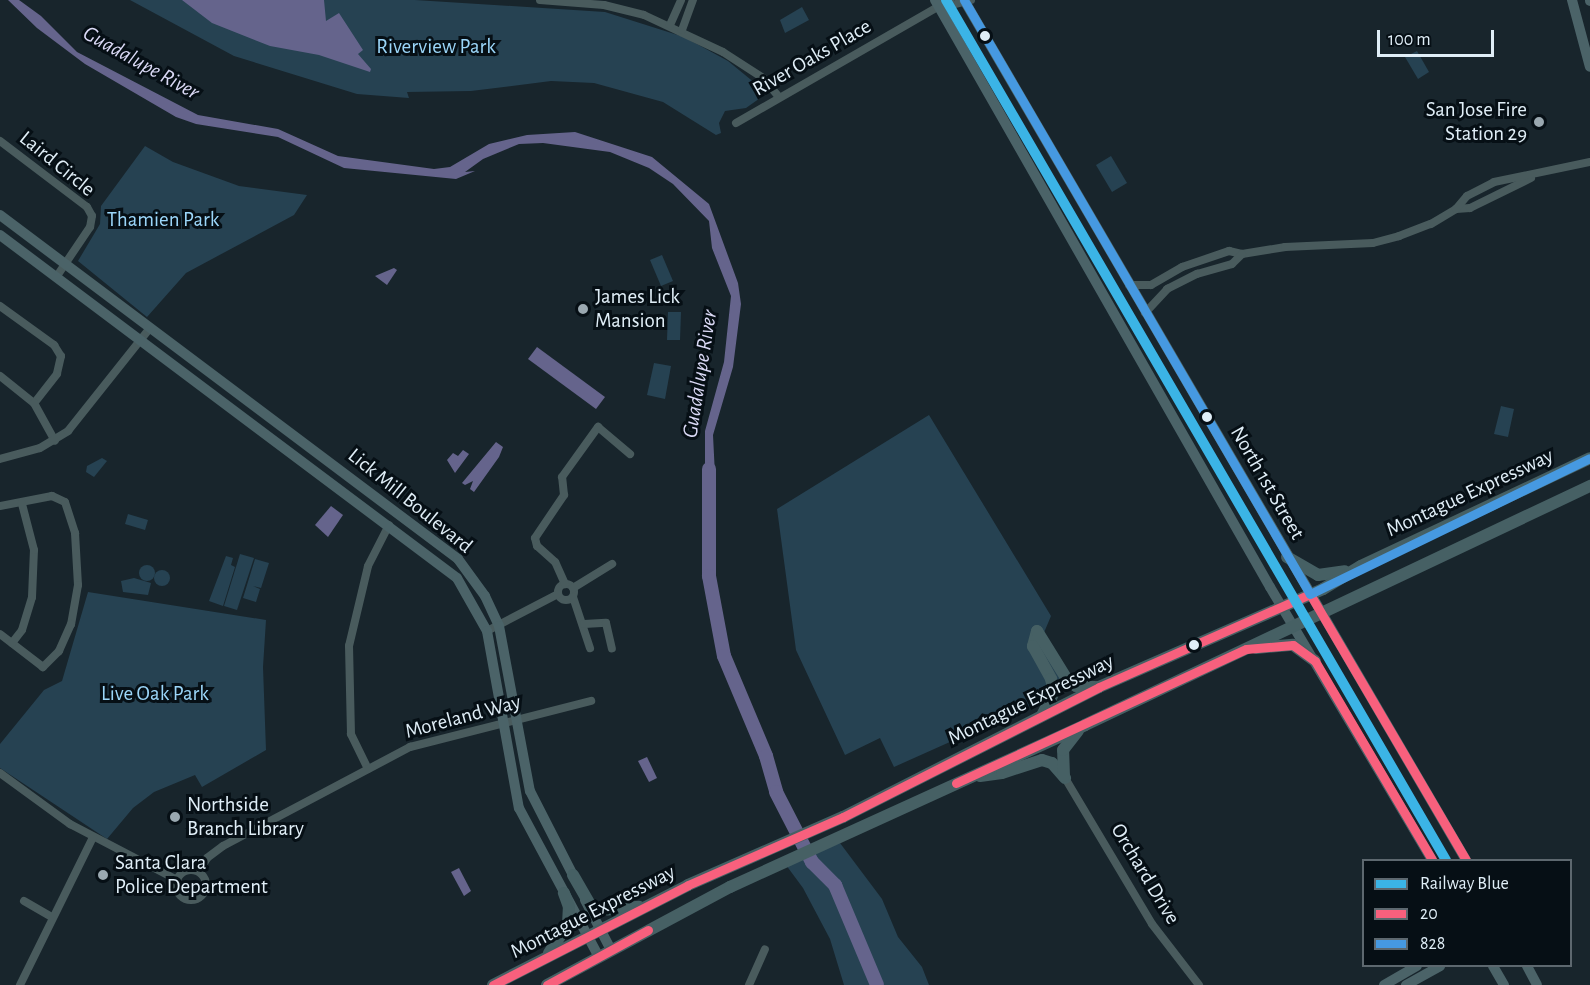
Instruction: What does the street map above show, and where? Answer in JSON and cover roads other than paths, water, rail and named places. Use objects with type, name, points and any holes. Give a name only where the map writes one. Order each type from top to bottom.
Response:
[{"type":"highway","name":"Montague Expressway","points":[[493,985],[646,906],[843,817],[1099,687],[1310,594],[1361,566],[1590,458]]},
{"type":"highway","name":"Montague Expressway","points":[[547,985],[611,950],[786,862],[967,777],[1085,725],[1590,486]]},
{"type":"highway","points":[[1287,557],[1318,575],[1361,566]]},
{"type":"highway","points":[[1040,716],[1048,709],[1054,692],[1033,646],[1037,631],[1068,681],[1076,686],[1099,687]]},
{"type":"highway","points":[[1246,649],[1293,645],[1315,661]]},
{"type":"highway","points":[[1065,777],[1063,750],[1085,725]]},
{"type":"highway","points":[[967,777],[1002,774],[1042,760],[1052,763],[1065,777]]},
{"type":"highway","points":[[573,874],[590,905],[601,910],[646,906]]},
{"type":"highway","points":[[547,957],[568,924],[569,907],[564,892]]},
{"type":"main road","points":[[1572,0],[1590,68]]},
{"type":"main road","name":"North 1st Street","points":[[967,1],[1145,313],[1465,859]]},
{"type":"main road","points":[[937,4],[1281,605],[1431,859]]},
{"type":"main road","name":"Lick Mill Boulevard","points":[[0,215],[458,560],[485,596],[500,626],[516,721],[531,791],[611,950]]},
{"type":"main road","name":"Lick Mill Boulevard","points":[[0,235],[452,572],[487,631],[519,808],[598,957]]},
{"type":"main road","points":[[1384,985],[1437,967]]},
{"type":"main road","points":[[1494,967],[1504,985]]},
{"type":"main road","points":[[1528,967],[1538,985]]},
{"type":"street","points":[[540,0],[604,5],[670,25],[748,68],[779,97]]},
{"type":"street","points":[[670,25],[681,0]]},
{"type":"street","points":[[682,30],[693,0]]},
{"type":"street","points":[[937,4],[950,0]]},
{"type":"street","points":[[937,4],[967,1]]},
{"type":"street","name":"River Oaks Place","points":[[736,123],[937,4]]},
{"type":"street","name":"Laird Circle","points":[[0,141],[87,207],[92,216],[90,227],[57,276]]},
{"type":"street","points":[[1456,210],[1470,208],[1532,177],[1590,162]]},
{"type":"street","points":[[1129,285],[1151,285],[1207,257],[1229,252],[1242,254],[1285,247],[1373,243],[1414,231],[1456,210],[1482,187],[1509,177],[1532,177]]},
{"type":"street","points":[[1145,313],[1167,289],[1197,274],[1232,264],[1242,254]]},
{"type":"street","points":[[0,306],[54,345],[61,356],[57,374],[34,403]]},
{"type":"street","points":[[0,459],[55,441],[78,421],[150,328]]},
{"type":"street","points":[[0,376],[34,403],[55,441]]},
{"type":"street","points":[[573,588],[565,584],[555,562],[537,546],[535,538],[564,495],[562,477],[598,427],[630,454]]},
{"type":"street","points":[[0,506],[59,496],[68,508],[75,533],[76,607],[59,651],[43,667],[0,634]]},
{"type":"street","points":[[12,643],[22,630],[32,597],[34,550],[22,504]]},
{"type":"street","points":[[368,769],[351,734],[349,646],[368,566],[389,525]]},
{"type":"street","points":[[573,588],[612,564]]},
{"type":"street","points":[[487,631],[558,594],[565,584]]},
{"type":"street","points":[[573,588],[573,597],[584,624],[590,648]]},
{"type":"street","points":[[558,594],[563,600],[573,597]]},
{"type":"street","points":[[584,624],[606,623],[612,648]]},
{"type":"street","name":"Moreland Way","points":[[198,871],[216,850],[410,747],[591,701]]},
{"type":"street","points":[[0,773],[93,837],[177,880]]},
{"type":"street","name":"Orchard Drive","points":[[1065,777],[1152,924],[1198,985]]},
{"type":"street","points":[[20,985],[93,837]]},
{"type":"street","points":[[198,871],[207,886],[199,899],[183,899],[177,891],[177,880],[184,872],[198,871]]},
{"type":"street","points":[[24,901],[52,917]]},
{"type":"street","points":[[748,985],[765,949]]},
{"type":"water","points":[[8,0],[19,0],[41,16],[77,52],[198,115],[278,129],[338,156],[434,169],[450,167],[489,144],[527,135],[575,132],[652,157],[709,204],[738,283],[741,304],[733,367],[713,435],[715,475],[710,486],[705,484],[705,431],[724,362],[731,296],[712,248],[709,221],[673,184],[649,168],[610,152],[543,143],[519,144],[483,159],[465,172],[475,171],[456,179],[344,168],[278,137],[196,124],[176,117],[85,64],[37,28]]},
{"type":"water","points":[[182,0],[324,0],[326,21],[339,13],[363,50],[358,54],[371,69],[370,72],[319,55],[270,46],[212,23]]},
{"type":"water","points":[[394,268],[397,270],[387,285],[375,276]]},
{"type":"water","points":[[537,347],[605,397],[596,409],[528,359]]},
{"type":"water","points":[[496,442],[503,447],[499,457],[474,492],[470,489],[473,481],[465,485],[462,483]]},
{"type":"water","points":[[463,450],[469,454],[455,473],[447,460],[453,453],[458,456]]},
{"type":"water","points":[[331,506],[343,515],[328,537],[315,525]]},
{"type":"water","points":[[647,757],[657,778],[649,782],[638,761]]},
{"type":"water","points":[[459,868],[471,891],[464,896],[451,872]]},
{"type":"waterway","name":"Guadalupe River","points":[[709,469],[709,576],[724,656],[766,756],[776,792],[812,862],[835,885],[877,985]]},
{"type":"rail line","name":"Blue","points":[[946,0],[1445,859]]},
{"type":"place","name":"San Jose Fire Station 29","points":[[1539,122]]},
{"type":"place","name":"James Lick Mansion","points":[[583,309]]},
{"type":"place","name":"Northside Branch Library","points":[[175,817]]},
{"type":"place","name":"Santa Clara Police Department","points":[[103,875]]},
{"type":"park label","name":"Riverview Park","points":[[436,47]]},
{"type":"park label","name":"Thamien Park","points":[[163,220]]},
{"type":"park label","name":"Live Oak Park","points":[[155,694]]}]
